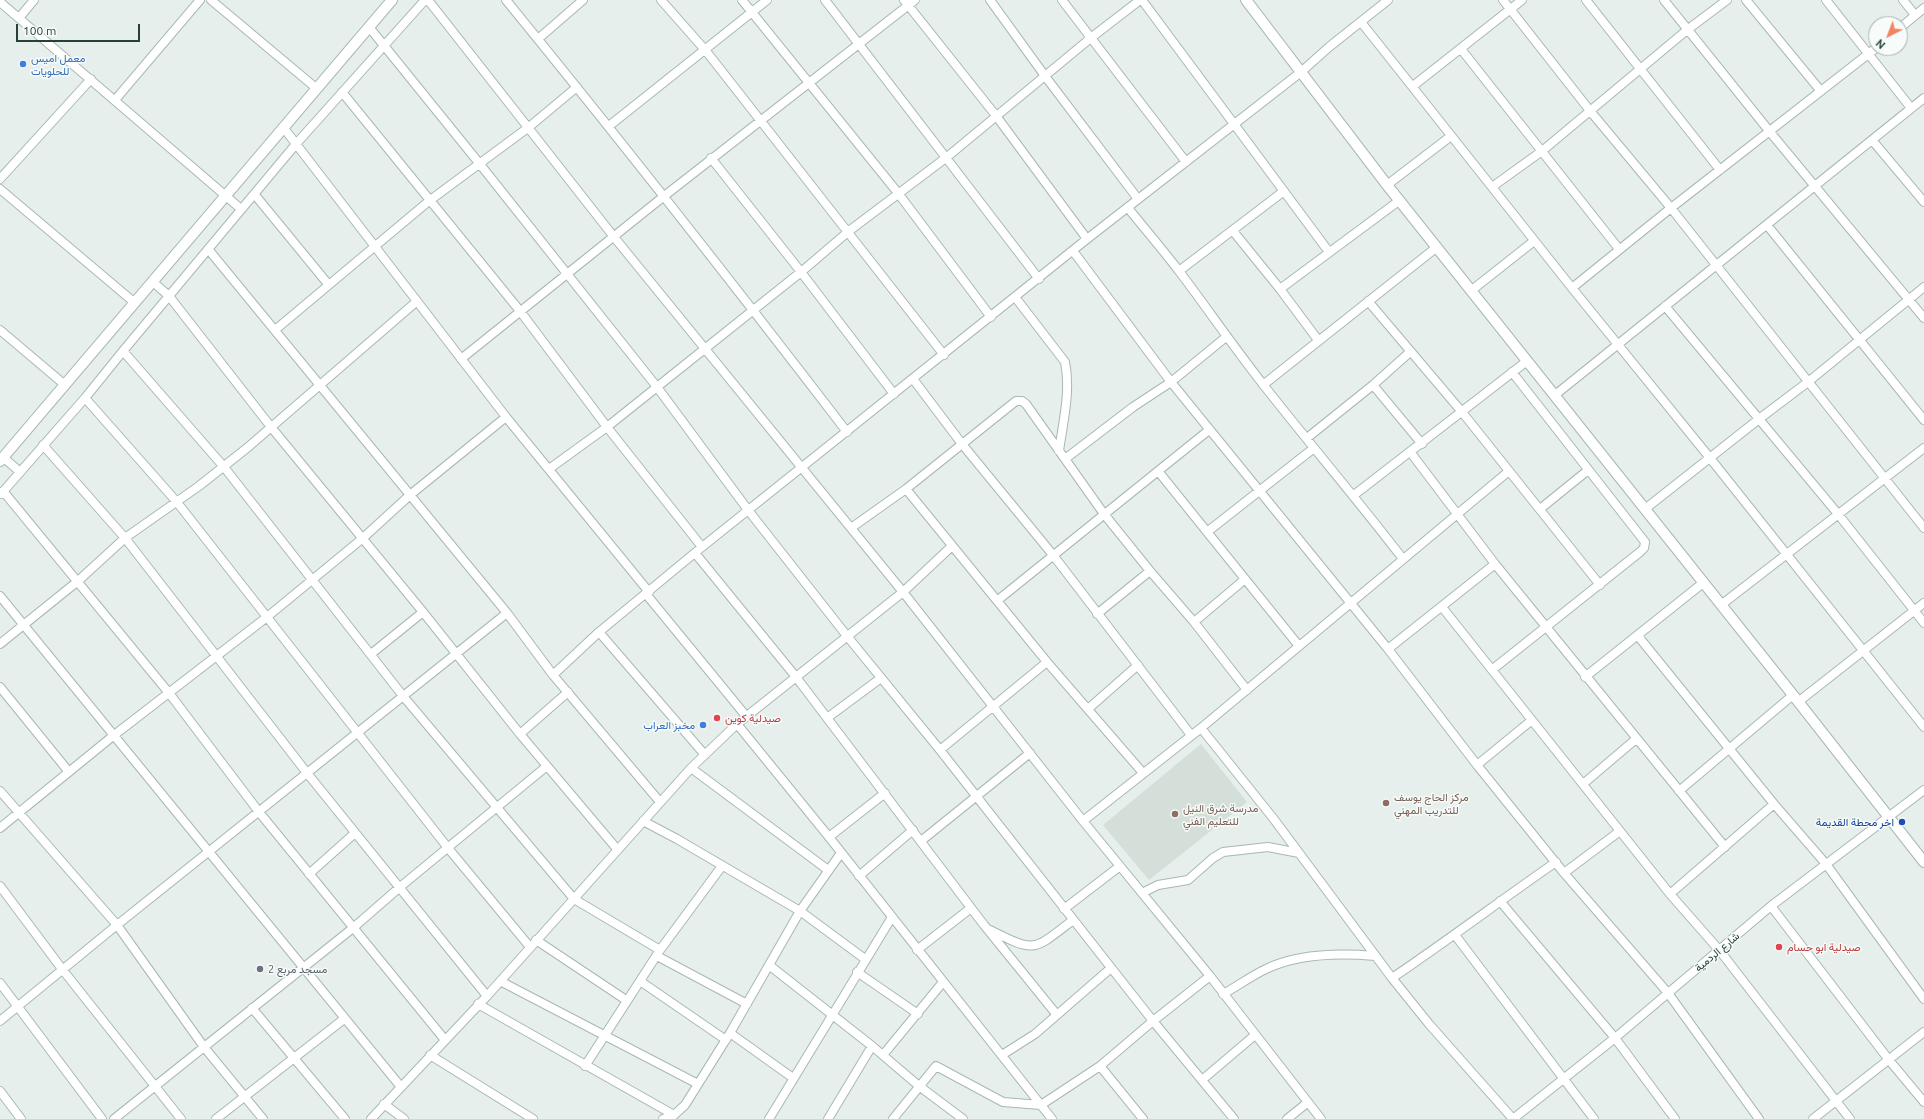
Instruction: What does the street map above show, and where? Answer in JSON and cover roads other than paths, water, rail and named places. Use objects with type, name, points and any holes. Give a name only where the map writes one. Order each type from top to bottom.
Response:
[{"type":"street","points":[[19,18],[34,0]]},
{"type":"street","points":[[115,100],[200,0]]},
{"type":"street","points":[[211,0],[316,88]]},
{"type":"street","points":[[20,472],[1,457],[135,304],[283,127],[392,0]]},
{"type":"street","points":[[425,0],[296,144],[255,195],[241,209],[122,351],[85,398],[43,444],[2,493],[78,581],[169,693],[259,812],[445,1040]]},
{"type":"street","points":[[428,0],[529,126],[614,237],[800,468],[903,592],[1083,821],[1210,976],[1307,1103],[1321,1119]]},
{"type":"street","points":[[506,0],[609,126],[754,310],[847,432]]},
{"type":"street","points":[[538,39],[583,0]]},
{"type":"street","points":[[661,0],[706,51],[760,122],[848,231],[944,354]]},
{"type":"street","points":[[742,0],[810,82],[898,193],[991,317]]},
{"type":"street","points":[[609,126],[706,51],[767,0]]},
{"type":"street","points":[[825,0],[947,157],[1039,279]]},
{"type":"street","points":[[990,0],[1045,76],[1138,199]]},
{"type":"street","points":[[1062,0],[1092,37],[1186,162]]},
{"type":"street","points":[[549,469],[607,427],[801,272],[848,231],[947,157],[1092,37],[1141,0],[1329,252]]},
{"type":"street","points":[[1246,0],[1387,185],[1796,698],[1924,862]]},
{"type":"street","points":[[553,675],[600,632],[702,547],[1039,279],[1072,251],[1301,72],[1388,0]]},
{"type":"street","points":[[1503,0],[1591,112],[1671,208],[1715,266],[1924,528]]},
{"type":"street","points":[[1413,86],[1522,0]]},
{"type":"street","points":[[1586,0],[1720,170]]},
{"type":"street","points":[[1664,0],[1770,132],[1924,318]]},
{"type":"street","points":[[1492,187],[1542,151],[1591,112],[1687,30],[1727,0]]},
{"type":"street","points":[[1746,0],[1820,90]]},
{"type":"street","points":[[1826,0],[1868,53]]},
{"type":"street","points":[[1903,0],[1914,15]]},
{"type":"street","points":[[0,2],[241,209]]},
{"type":"street","points":[[461,359],[663,196],[760,122],[909,2],[997,117],[1087,240]]},
{"type":"street","points":[[1908,21],[1924,8]]},
{"type":"street","points":[[1361,22],[1617,345],[1710,458],[1862,651],[1924,727]]},
{"type":"street","points":[[369,27],[480,163],[657,387],[748,510],[847,636],[940,750],[1153,1021],[1234,1119]]},
{"type":"street","points":[[1461,49],[1619,249]]},
{"type":"street","points":[[1572,288],[1671,208],[1770,132],[1820,90],[1868,55]]},
{"type":"street","points":[[1871,56],[1911,108]]},
{"type":"street","points":[[0,179],[91,79]]},
{"type":"street","points":[[275,330],[429,200],[529,126],[577,88]]},
{"type":"street","points":[[342,92],[520,311],[607,427],[702,547]]},
{"type":"street","points":[[1555,395],[1924,98]]},
{"type":"street","points":[[283,127],[376,246],[416,302],[506,417],[746,716]]},
{"type":"street","points":[[1387,185],[1451,136]]},
{"type":"street","points":[[1872,140],[1924,202]]},
{"type":"street","points":[[712,158],[894,394]]},
{"type":"street","points":[[0,189],[135,304]]},
{"type":"street","points":[[1179,271],[1284,191]]},
{"type":"street","points":[[255,195],[328,284]]},
{"type":"street","points":[[1280,289],[1400,200]]},
{"type":"street","points":[[1128,208],[1179,271],[1264,385],[1354,495],[1403,559]]},
{"type":"street","points":[[1767,225],[1858,340],[1924,420]]},
{"type":"street","points":[[1233,231],[1280,289],[1318,340]]},
{"type":"street","points":[[1472,290],[1534,241]]},
{"type":"street","points":[[1264,385],[1318,340],[1437,248]]},
{"type":"street","points":[[208,249],[508,613],[553,675],[660,802]]},
{"type":"street","points":[[1072,251],[1171,382],[1209,430],[1260,489],[1388,649],[1477,765],[1564,873],[1668,993],[1759,1119]]},
{"type":"street","points":[[153,282],[169,296],[271,427],[363,538],[520,734],[617,849]]},
{"type":"street","points":[[1645,509],[1808,382],[1924,287]]},
{"type":"street","points":[[1015,297],[1065,362],[1068,374],[1068,387],[1059,451]]},
{"type":"street","points":[[1368,301],[1462,412],[1600,585]]},
{"type":"street","points":[[0,644],[78,581],[125,538],[224,467],[321,386],[416,302]]},
{"type":"street","points":[[1665,306],[1838,514],[1924,623]]},
{"type":"street","points":[[0,330],[65,385]]},
{"type":"street","points":[[1064,458],[1133,407],[1171,382],[1226,336]]},
{"type":"street","points":[[122,351],[224,467],[314,580],[403,696],[574,899],[659,953],[747,1004]]},
{"type":"street","points":[[1307,438],[1374,385],[1410,352]]},
{"type":"street","points":[[1354,495],[1411,453],[1527,361]]},
{"type":"street","points":[[1493,669],[1640,552],[1644,548],[1645,542],[1587,470],[1512,372]]},
{"type":"street","points":[[913,379],[962,444],[1053,555],[1097,614],[1192,735]]},
{"type":"street","points":[[1374,385],[1422,444]]},
{"type":"street","points":[[85,398],[176,501],[448,848],[530,947]]},
{"type":"street","points":[[851,528],[906,489],[1016,401],[1022,402],[1104,514],[1194,622],[1247,690]]},
{"type":"street","points":[[0,828],[113,736],[314,580],[410,495],[506,417]]},
{"type":"street","points":[[998,600],[1209,430]]},
{"type":"street","points":[[43,444],[125,538],[307,773],[487,996]]},
{"type":"street","points":[[1207,532],[1314,448]]},
{"type":"street","points":[[1721,605],[1924,448]]},
{"type":"street","points":[[1411,453],[1495,564],[1585,677],[1725,847]]},
{"type":"street","points":[[1540,509],[1587,470]]},
{"type":"street","points":[[1158,471],[1244,580],[1299,646]]},
{"type":"street","points":[[1083,821],[1201,728],[1509,471]]},
{"type":"street","points":[[906,489],[1047,662],[1143,773]]},
{"type":"street","points":[[371,1119],[487,996],[617,849],[704,754],[736,724],[903,592],[952,546]]},
{"type":"street","points":[[695,553],[796,677],[971,908],[1057,1015]]},
{"type":"street","points":[[1388,649],[1495,564]]},
{"type":"street","points":[[1097,614],[1150,571]]},
{"type":"street","points":[[1194,622],[1244,580]]},
{"type":"street","points":[[1585,677],[1703,583]]},
{"type":"street","points":[[0,596],[401,1087]]},
{"type":"street","points":[[1679,791],[1728,748],[1862,651],[1924,603]]},
{"type":"street","points":[[1442,607],[1493,669],[1670,894],[1720,951],[1850,1119]]},
{"type":"street","points":[[371,654],[423,612]]},
{"type":"street","points":[[0,1022],[20,1007],[62,969],[508,613]]},
{"type":"street","points":[[600,632],[704,754]]},
{"type":"street","points":[[1638,636],[1774,804],[1826,864],[1924,999]]},
{"type":"street","points":[[940,750],[1047,662]]},
{"type":"street","points":[[1088,708],[1138,665]]},
{"type":"street","points":[[827,718],[881,678]]},
{"type":"street","points":[[0,687],[69,772]]},
{"type":"street","points":[[520,734],[568,692]]},
{"type":"street","points":[[1477,765],[1532,720]]},
{"type":"street","points":[[736,724],[829,837],[1052,1119]]},
{"type":"street","points":[[1201,728],[1299,853],[1392,978],[1513,1119]]},
{"type":"street","points":[[1583,784],[1636,739]]},
{"type":"street","points":[[921,841],[977,798],[1030,753]]},
{"type":"street","points":[[114,1119],[353,928],[400,887],[547,766]]},
{"type":"street","points":[[691,768],[828,870]]},
{"type":"street","name":"شارع الردمية","points":[[1513,1119],[1615,1038],[1720,951],[1771,906],[1924,790]]},
{"type":"street","points":[[0,791],[117,925],[204,1048],[263,1119]]},
{"type":"street","points":[[829,837],[885,793]]},
{"type":"street","points":[[1670,894],[1774,804]]},
{"type":"street","points":[[643,821],[800,911],[865,959]]},
{"type":"street","points":[[859,876],[913,830]]},
{"type":"street","points":[[1564,873],[1620,831]]},
{"type":"street","points":[[309,874],[355,833]]},
{"type":"street","points":[[1142,893],[1158,885],[1188,880],[1213,858],[1223,852],[1268,847],[1299,853]]},
{"type":"street","points":[[663,1119],[674,1115],[685,1105],[728,1037],[800,911],[841,853]]},
{"type":"street","points":[[1392,978],[1455,936],[1500,901],[1556,862]]},
{"type":"street","points":[[585,1066],[626,1000],[722,866]]},
{"type":"street","points":[[1064,909],[1120,866]]},
{"type":"street","points":[[0,886],[62,969],[181,1119]]},
{"type":"street","points":[[1500,901],[1615,1038],[1675,1119]]},
{"type":"street","points":[[1771,906],[1889,1060],[1924,1102]]},
{"type":"street","points":[[917,950],[971,908]]},
{"type":"street","points":[[769,1119],[833,1015],[857,972],[892,917]]},
{"type":"street","points":[[988,929],[1019,945],[1032,946],[1041,944],[1073,920]]},
{"type":"street","points":[[1455,936],[1594,1119]]},
{"type":"street","points":[[536,940],[626,1000]]},
{"type":"street","points":[[1223,994],[1266,969],[1296,960],[1341,954],[1375,956]]},
{"type":"street","points":[[769,965],[872,1046],[919,1086],[963,1119]]},
{"type":"street","points":[[1002,1056],[1035,1034],[1112,968]]},
{"type":"street","points":[[857,972],[918,1014]]},
{"type":"street","points":[[893,1119],[933,1068],[937,1066],[1003,1102],[1041,1106],[1100,1066],[1153,1021],[1210,976]]},
{"type":"street","points":[[500,981],[698,1084]]},
{"type":"street","points":[[640,981],[793,1078]]},
{"type":"street","points":[[883,1055],[943,982]]},
{"type":"street","points":[[0,983],[20,1007],[102,1119]]},
{"type":"street","points":[[478,1004],[585,1066],[674,1115]]},
{"type":"street","points":[[252,1008],[345,1119]]},
{"type":"street","points":[[216,1119],[344,1019]]},
{"type":"street","points":[[1813,1119],[1924,1032]]},
{"type":"street","points":[[1202,1080],[1256,1036]]},
{"type":"street","points":[[828,1119],[872,1046]]},
{"type":"street","points":[[430,1055],[533,1119]]},
{"type":"street","points":[[1100,1066],[1143,1119]]},
{"type":"street","points":[[0,1091],[21,1119]]},
{"type":"street","points":[[1287,1119],[1307,1103]]},
{"type":"street","points":[[384,1104],[404,1119]]},
{"type":"place","name":"معمل اميس للحلويات","points":[[23,64]]},
{"type":"place","name":"صيدلية كوين","points":[[717,718]]},
{"type":"place","name":"مخبز العراب","points":[[703,725]]},
{"type":"place","name":"مركز الحاج يوسف للتدريب المهني","points":[[1386,803]]},
{"type":"place","name":"مدرسة شرق النيل للتعليم الفني","points":[[1175,814]]},
{"type":"place","name":"اخر محطة القديمة","points":[[1902,822]]},
{"type":"place","name":"صيدلية ابو حسام","points":[[1779,947]]},
{"type":"place","name":"مسجد مربع 2","points":[[260,969]]}]
